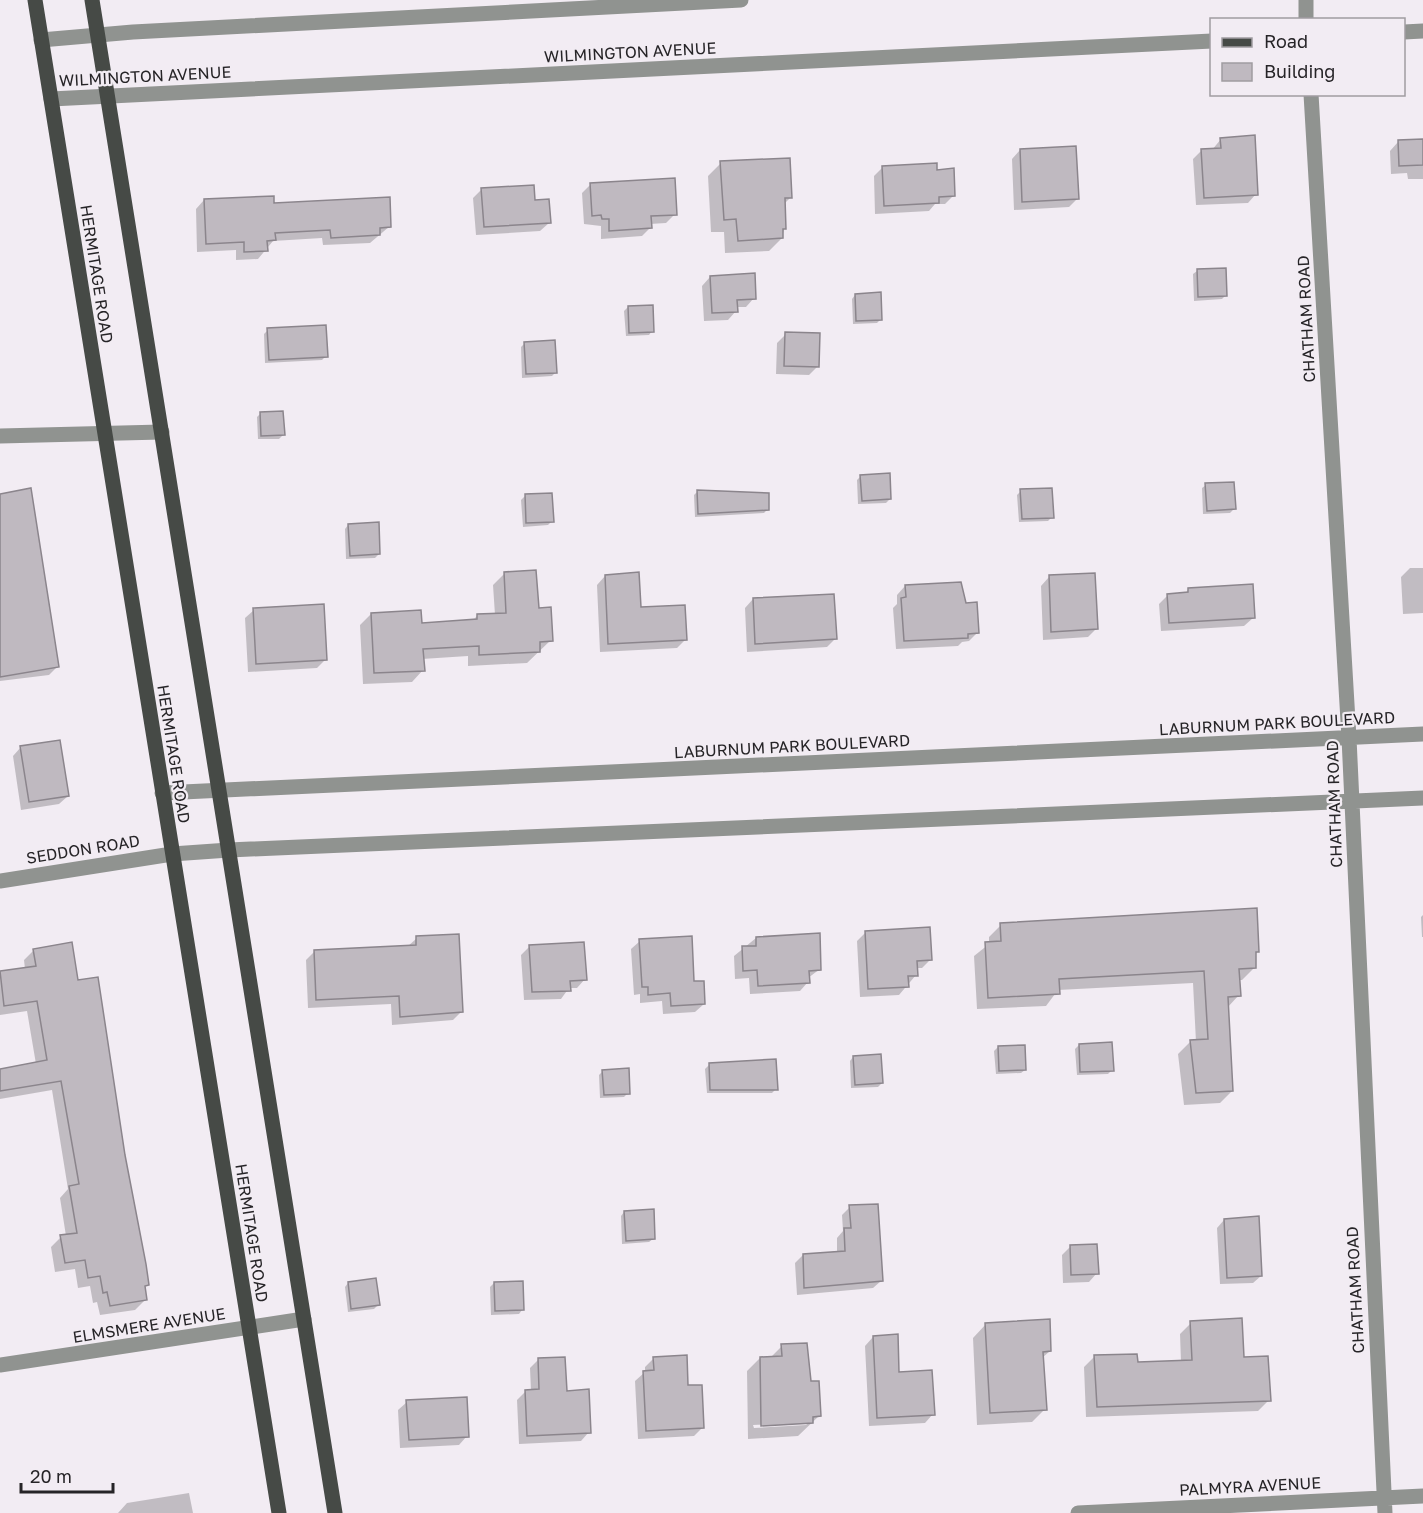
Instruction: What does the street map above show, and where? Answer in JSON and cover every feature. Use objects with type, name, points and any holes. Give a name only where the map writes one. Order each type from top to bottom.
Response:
[{"type":"main road","name":"HERMITAGE ROAD","points":[[35,0],[279,1513]]},
{"type":"main road","points":[[92,0],[335,1513]]},
{"type":"street","points":[[41,40],[97,34],[741,0]]},
{"type":"street","points":[[1306,0],[1306,18]]},
{"type":"street","points":[[1405,32],[1423,31]]},
{"type":"street","name":"WILMINGTON AVENUE","points":[[51,99],[1210,42]]},
{"type":"street","name":"CHATHAM ROAD","points":[[1311,96],[1349,738],[1384,1505]]},
{"type":"street","points":[[0,436],[162,432]]},
{"type":"street","name":"LABURNUM PARK BOULEVARD","points":[[162,794],[1423,734]]},
{"type":"street","points":[[172,854],[1423,798]]},
{"type":"street","name":"SEDDON ROAD","points":[[0,880],[172,854]]},
{"type":"street","name":"ELMSMERE AVENUE","points":[[0,1365],[304,1319]]},
{"type":"street","name":"PALMYRA AVENUE","points":[[1078,1513],[1384,1505],[1423,1496]]},
{"type":"building","points":[[1255,135],[1258,195],[1204,198],[1201,149],[1221,148],[1220,138]]},
{"type":"building","points":[[1423,139],[1423,165],[1399,166],[1398,140]]},
{"type":"building","points":[[1076,146],[1079,199],[1022,202],[1020,149]]},
{"type":"building","points":[[790,158],[792,198],[785,198],[786,229],[783,229],[783,238],[738,241],[736,219],[724,220],[720,161]]},
{"type":"building","points":[[937,163],[937,170],[954,168],[955,196],[939,197],[939,203],[884,206],[882,166]]},
{"type":"building","points":[[675,178],[677,215],[651,216],[652,228],[609,231],[609,219],[602,219],[601,215],[592,216],[590,183]]},
{"type":"building","points":[[534,185],[535,200],[549,199],[551,223],[484,227],[481,188]]},
{"type":"building","points":[[274,196],[274,203],[390,197],[391,227],[380,228],[380,235],[331,238],[330,230],[275,233],[276,240],[267,241],[268,251],[244,252],[244,242],[206,244],[204,199]]},
{"type":"building","points":[[1226,268],[1227,296],[1198,297],[1197,269]]},
{"type":"building","points":[[755,273],[756,299],[737,300],[738,312],[712,313],[710,276]]},
{"type":"building","points":[[881,292],[882,320],[856,321],[855,294]]},
{"type":"building","points":[[653,305],[654,332],[629,333],[628,306]]},
{"type":"building","points":[[326,325],[328,357],[269,360],[267,328]]},
{"type":"building","points":[[785,332],[820,333],[819,367],[784,366]]},
{"type":"building","points":[[555,340],[557,373],[526,374],[524,342]]},
{"type":"building","points":[[283,411],[285,435],[261,436],[260,412]]},
{"type":"building","points":[[890,473],[891,499],[862,501],[860,475]]},
{"type":"building","points":[[1234,482],[1236,509],[1207,511],[1205,483]]},
{"type":"building","points":[[31,488],[59,667],[0,677],[0,494]]},
{"type":"building","points":[[1052,488],[1054,518],[1022,519],[1020,489]]},
{"type":"building","points":[[697,490],[769,493],[769,510],[698,514]]},
{"type":"building","points":[[552,493],[554,522],[526,523],[525,494]]},
{"type":"building","points":[[379,522],[380,554],[350,556],[348,524]]},
{"type":"building","points":[[536,570],[539,608],[551,607],[553,641],[540,642],[540,652],[479,655],[479,646],[423,649],[425,671],[374,673],[371,613],[421,610],[422,623],[477,619],[477,614],[506,613],[504,572]]},
{"type":"building","points":[[639,572],[641,607],[685,605],[687,640],[608,644],[605,575]]},
{"type":"building","points":[[1095,573],[1098,629],[1051,632],[1049,575]]},
{"type":"building","points":[[961,582],[966,603],[977,602],[979,633],[968,634],[968,638],[904,641],[901,598],[906,597],[905,585]]},
{"type":"building","points":[[1253,584],[1255,618],[1169,623],[1167,594],[1188,592],[1188,588]]},
{"type":"building","points":[[834,594],[837,639],[755,644],[753,598]]},
{"type":"building","points":[[324,604],[327,660],[256,664],[253,608]]},
{"type":"building","points":[[60,740],[69,796],[29,802],[20,746]]},
{"type":"building","points":[[1257,908],[1259,952],[1256,952],[1256,968],[1239,969],[1241,996],[1228,997],[1233,1091],[1196,1093],[1190,1040],[1208,1039],[1204,971],[1059,979],[1060,994],[988,998],[985,942],[1001,941],[1000,923]]},
{"type":"building","points":[[930,927],[932,960],[917,961],[918,976],[908,976],[909,987],[868,989],[865,931]]},
{"type":"building","points":[[820,933],[821,970],[809,971],[810,983],[758,986],[757,970],[743,971],[742,946],[756,946],[756,937]]},
{"type":"building","points":[[459,934],[463,1012],[400,1017],[399,996],[316,1000],[314,950],[416,945],[416,936]]},
{"type":"building","points":[[692,936],[694,981],[704,981],[705,1004],[671,1006],[670,993],[648,995],[648,987],[642,987],[639,939]]},
{"type":"building","points":[[72,942],[78,980],[98,977],[125,1155],[149,1285],[145,1286],[147,1300],[110,1306],[107,1292],[103,1293],[100,1276],[88,1278],[85,1260],[65,1263],[60,1235],[77,1233],[69,1186],[79,1184],[61,1081],[0,1091],[0,1069],[47,1060],[37,1001],[4,1006],[0,971],[36,966],[33,949]]},
{"type":"building","points":[[584,942],[587,980],[570,981],[571,991],[532,992],[529,945]]},
{"type":"building","points":[[1112,1042],[1114,1071],[1080,1072],[1079,1044]]},
{"type":"building","points":[[1025,1045],[1026,1070],[999,1071],[998,1046]]},
{"type":"building","points":[[881,1054],[883,1083],[855,1085],[853,1056]]},
{"type":"building","points":[[776,1059],[778,1090],[710,1090],[709,1063]]},
{"type":"building","points":[[629,1068],[630,1094],[604,1095],[602,1070]]},
{"type":"building","points":[[878,1204],[883,1281],[804,1288],[803,1254],[845,1251],[844,1228],[851,1228],[849,1205]]},
{"type":"building","points":[[654,1209],[655,1239],[626,1241],[624,1211]]},
{"type":"building","points":[[1259,1216],[1262,1276],[1227,1278],[1224,1219]]},
{"type":"building","points":[[1097,1244],[1099,1274],[1071,1275],[1070,1245]]},
{"type":"building","points":[[376,1278],[380,1305],[351,1309],[348,1282]]},
{"type":"building","points":[[523,1281],[524,1310],[495,1311],[494,1282]]},
{"type":"building","points":[[1242,1318],[1244,1357],[1268,1356],[1271,1401],[1097,1407],[1094,1355],[1137,1354],[1138,1362],[1192,1360],[1190,1321]]},
{"type":"building","points":[[1050,1319],[1051,1351],[1043,1352],[1047,1410],[990,1413],[985,1323]]},
{"type":"building","points":[[898,1334],[899,1372],[932,1370],[935,1415],[877,1418],[873,1336]]},
{"type":"building","points":[[807,1343],[811,1381],[819,1381],[821,1416],[813,1417],[813,1423],[761,1426],[760,1357],[782,1356],[781,1344]]},
{"type":"building","points":[[687,1355],[688,1385],[702,1385],[704,1428],[646,1431],[643,1371],[654,1370],[653,1357]]},
{"type":"building","points":[[565,1357],[567,1391],[589,1389],[591,1433],[527,1436],[525,1390],[539,1389],[538,1358]]},
{"type":"building","points":[[467,1397],[469,1437],[409,1440],[406,1400]]}]
